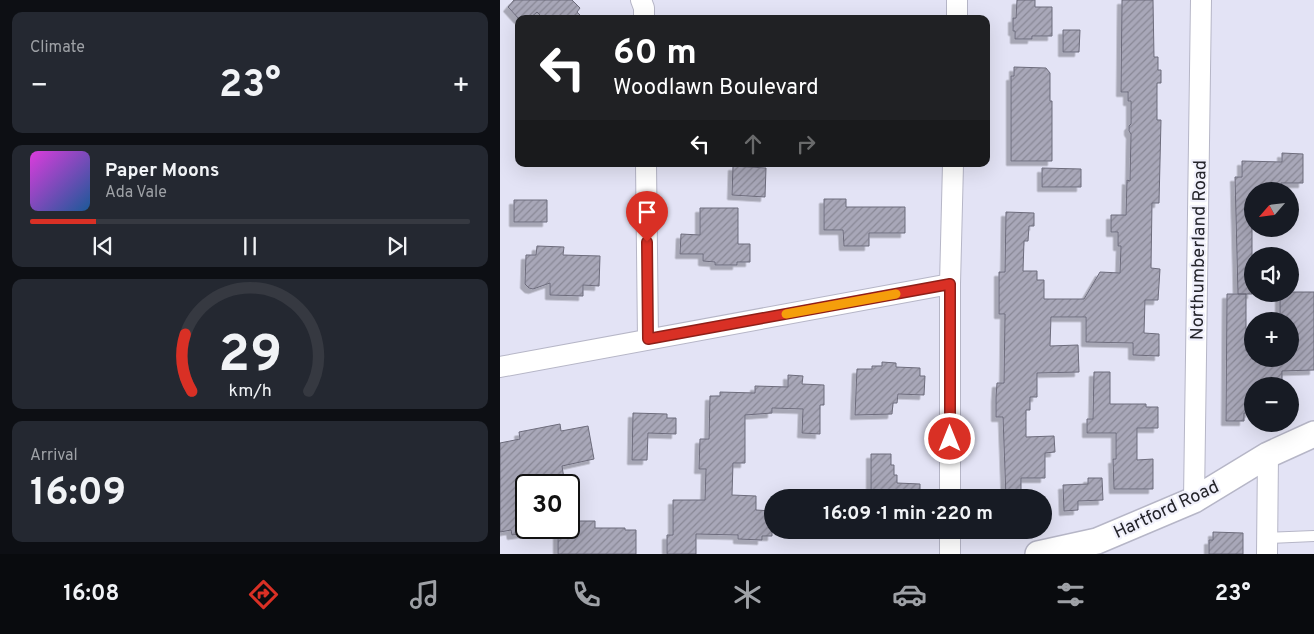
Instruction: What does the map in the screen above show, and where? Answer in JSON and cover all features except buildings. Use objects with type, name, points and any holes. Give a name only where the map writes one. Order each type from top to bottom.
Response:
[{"type":"street","points":[[641,0],[644,15]]},
{"type":"street","points":[[957,0],[957,15]]},
{"type":"street","name":"Northumberland Road","points":[[1194,500],[1201,0]]},
{"type":"street","points":[[646,167],[648,339]]},
{"type":"street","points":[[950,489],[950,284],[953,167]]},
{"type":"street","points":[[500,367],[950,284]]},
{"type":"street","name":"Hartford Road","points":[[1038,554],[1097,541],[1194,500],[1268,455],[1314,434]]},
{"type":"street","points":[[1267,546],[1268,455]]},
{"type":"street","points":[[950,539],[950,554]]},
{"type":"lane","points":[[1267,546],[1314,536]]},
{"type":"slow traffic","points":[[786,314],[896,294]]},
{"type":"route","points":[[647,242],[648,339],[950,284],[950,439]]}]
